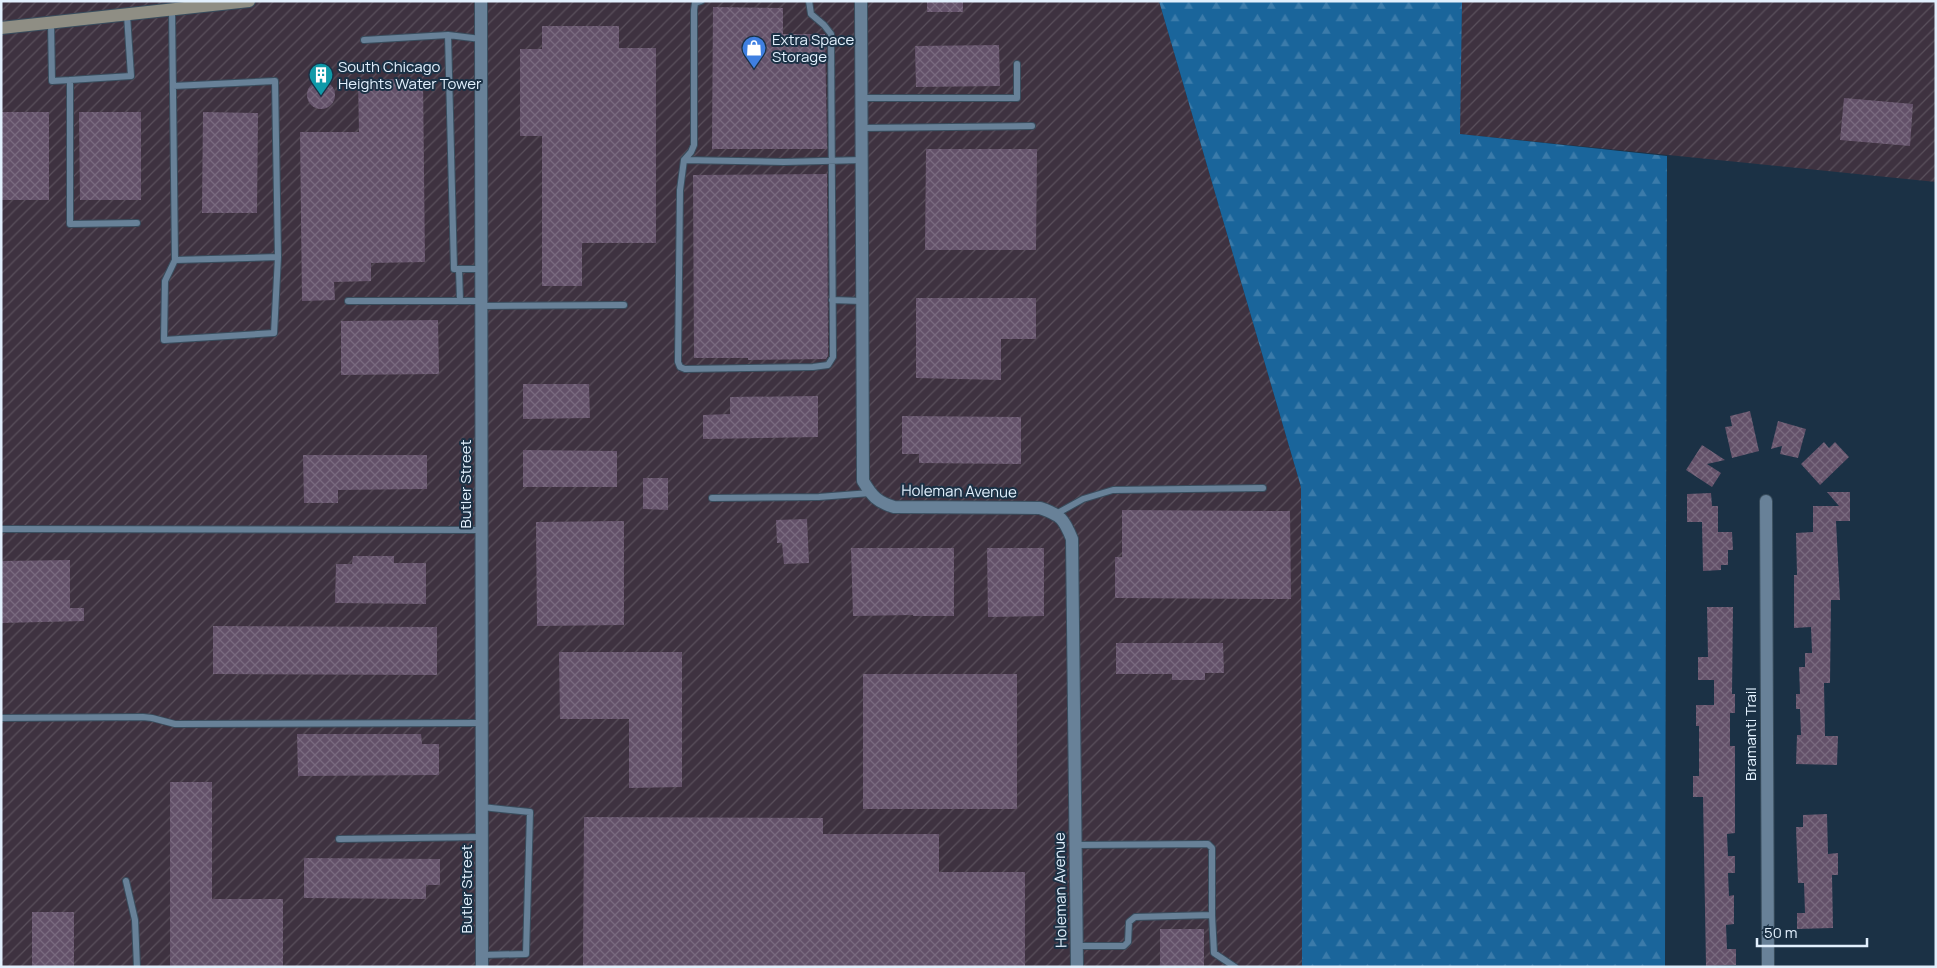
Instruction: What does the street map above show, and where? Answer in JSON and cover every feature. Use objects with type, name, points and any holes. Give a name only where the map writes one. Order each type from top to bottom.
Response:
[{"type":"main road","points":[[1,28],[249,1]]},
{"type":"street","name":"Butler Street","points":[[481,1],[482,961]]},
{"type":"street","points":[[861,1],[863,481],[870,494]]},
{"type":"street","name":"Holeman Avenue","points":[[870,494],[881,504],[894,507],[1040,508],[1056,514],[1067,527],[1072,539],[1077,967]]},
{"type":"street","name":"Bramanti Trail","points":[[1766,501],[1768,967]]},
{"type":"lane","points":[[701,1],[695,3],[694,10],[694,145],[692,152],[684,160],[680,190],[678,362],[680,367],[685,369],[780,368],[828,365],[833,357],[831,34],[811,14],[809,1]]},
{"type":"lane","points":[[172,10],[175,260],[165,281],[164,340],[274,333],[278,257],[275,81],[173,86]]},
{"type":"lane","points":[[51,23],[52,81],[131,76],[128,15]]},
{"type":"lane","points":[[364,40],[448,35],[481,40]]},
{"type":"lane","points":[[448,35],[454,269],[481,269]]},
{"type":"lane","points":[[861,98],[1017,98],[1017,64]]},
{"type":"lane","points":[[70,80],[70,224],[137,223]]},
{"type":"lane","points":[[862,128],[1032,126]]},
{"type":"lane","points":[[684,160],[831,162],[862,160]]},
{"type":"lane","points":[[175,260],[278,257]]},
{"type":"lane","points":[[459,269],[460,301]]},
{"type":"lane","points":[[832,300],[862,300]]},
{"type":"lane","points":[[348,301],[460,301],[481,304],[624,305]]},
{"type":"lane","points":[[1056,514],[1083,499],[1113,490],[1263,488]]},
{"type":"lane","points":[[712,498],[819,497],[870,494]]},
{"type":"lane","points":[[1,529],[481,530]]},
{"type":"lane","points":[[1,718],[143,717],[174,724],[481,723]]},
{"type":"lane","points":[[482,807],[530,812],[526,954],[482,961]]},
{"type":"lane","points":[[339,839],[482,837]]},
{"type":"lane","points":[[1076,845],[1208,844],[1212,848],[1214,953],[1236,967]]},
{"type":"lane","points":[[126,881],[135,920],[137,967]]},
{"type":"lane","points":[[1076,946],[1124,946],[1128,942],[1129,922],[1135,917],[1212,915]]},
{"type":"shaded area","points":[[1,1],[1159,1],[1301,487],[1302,967],[1,967]]},
{"type":"shaded area","points":[[1462,1],[1936,1],[1936,182],[1459,134]]},
{"type":"green space","points":[[1159,1],[1462,1],[1460,134],[1667,156],[1665,967],[1302,967],[1301,487]]},
{"type":"building","points":[[927,1],[963,1],[963,12],[927,12]]},
{"type":"building","points":[[713,7],[783,8],[783,34],[825,34],[827,149],[712,149]]},
{"type":"building","points":[[542,26],[619,26],[619,48],[656,48],[656,243],[582,243],[582,286],[542,286],[542,136],[520,136],[520,49],[542,49]]},
{"type":"building","points":[[999,45],[1000,86],[916,87],[915,46]]},
{"type":"building","points":[[358,79],[423,79],[425,262],[371,263],[371,281],[334,282],[335,300],[302,301],[300,132],[359,132]]},
{"type":"building","name":"South Chicago Heights Water Tower","points":[[321,81],[331,85],[335,95],[331,105],[321,109],[311,105],[307,95],[311,85]]},
{"type":"building","points":[[1844,98],[1913,104],[1910,146],[1840,140]]},
{"type":"building","points":[[1,112],[49,112],[49,200],[1,200]]},
{"type":"building","points":[[79,112],[141,112],[141,200],[80,200]]},
{"type":"building","points":[[203,112],[258,113],[257,213],[202,213]]},
{"type":"building","points":[[926,149],[1037,149],[1036,250],[925,250]]},
{"type":"building","points":[[827,174],[828,356],[826,359],[748,360],[748,358],[694,358],[693,175]]},
{"type":"building","points":[[916,298],[1036,298],[1036,339],[1001,339],[1001,380],[916,378]]},
{"type":"building","points":[[438,320],[439,374],[341,375],[341,321]]},
{"type":"building","points":[[523,384],[589,384],[590,418],[523,419]]},
{"type":"building","points":[[818,396],[818,437],[703,439],[703,415],[730,414],[730,397]]},
{"type":"building","points":[[1750,411],[1759,451],[1732,458],[1725,427],[1732,426],[1730,416]]},
{"type":"building","points":[[902,416],[1021,417],[1021,464],[919,463],[919,454],[902,454]]},
{"type":"building","points":[[1778,421],[1806,429],[1798,458],[1780,454],[1782,446],[1771,449]]},
{"type":"building","points":[[1824,442],[1829,448],[1835,442],[1849,457],[1820,485],[1801,464]]},
{"type":"building","points":[[1702,445],[1725,460],[1707,464],[1721,473],[1712,487],[1686,470]]},
{"type":"building","points":[[523,450],[617,451],[617,487],[523,487]]},
{"type":"building","points":[[303,455],[427,455],[427,489],[338,490],[338,503],[304,503]]},
{"type":"building","points":[[643,478],[668,478],[668,510],[643,509]]},
{"type":"building","points":[[1827,492],[1850,492],[1850,521],[1836,521],[1840,600],[1831,600],[1830,683],[1824,683],[1825,736],[1838,736],[1837,765],[1796,764],[1797,735],[1801,735],[1800,709],[1796,709],[1796,694],[1800,694],[1799,667],[1805,667],[1805,653],[1812,653],[1811,627],[1794,628],[1794,575],[1797,575],[1796,533],[1813,532],[1813,506],[1839,506]]},
{"type":"building","points":[[1711,493],[1712,506],[1718,506],[1718,532],[1732,532],[1733,550],[1728,550],[1728,565],[1721,565],[1721,570],[1703,571],[1702,522],[1687,522],[1687,494]]},
{"type":"building","points":[[1122,510],[1290,511],[1291,599],[1115,598],[1115,557],[1122,557]]},
{"type":"building","points":[[807,519],[809,563],[784,564],[782,543],[777,543],[776,520]]},
{"type":"building","points":[[624,521],[624,625],[537,626],[536,522]]},
{"type":"building","points":[[851,548],[954,548],[954,616],[853,616]]},
{"type":"building","points":[[987,548],[1044,548],[1044,616],[988,617]]},
{"type":"building","points":[[353,556],[394,556],[394,563],[426,563],[426,604],[335,603],[336,564],[352,564]]},
{"type":"building","points":[[70,560],[70,608],[84,608],[84,621],[1,623],[1,561]]},
{"type":"building","points":[[1707,607],[1733,607],[1732,694],[1735,694],[1735,713],[1730,713],[1730,746],[1735,746],[1735,833],[1727,834],[1728,856],[1735,856],[1735,873],[1728,873],[1729,896],[1734,895],[1734,924],[1726,925],[1727,949],[1736,949],[1736,965],[1706,966],[1703,797],[1693,797],[1693,776],[1699,776],[1699,726],[1696,726],[1696,705],[1714,705],[1714,680],[1698,680],[1698,657],[1708,657]]},
{"type":"building","points":[[213,626],[437,627],[437,675],[213,674]]},
{"type":"building","points":[[1116,643],[1223,643],[1224,673],[1205,673],[1205,680],[1172,680],[1172,674],[1116,674]]},
{"type":"building","points":[[559,652],[682,652],[682,787],[629,788],[629,719],[560,719]]},
{"type":"building","points":[[863,674],[1017,674],[1017,809],[863,809]]},
{"type":"building","points":[[297,734],[421,734],[422,744],[439,744],[439,775],[298,776]]},
{"type":"building","points":[[170,782],[212,782],[212,899],[283,899],[283,967],[170,967]]},
{"type":"building","points":[[1827,814],[1828,854],[1838,853],[1838,875],[1832,875],[1833,928],[1797,929],[1797,913],[1805,913],[1804,883],[1798,883],[1796,827],[1803,827],[1803,815]]},
{"type":"building","points":[[584,817],[823,818],[823,834],[939,834],[939,872],[1025,872],[1025,967],[583,967]]},
{"type":"building","points":[[304,858],[440,859],[440,885],[426,885],[426,899],[304,898]]},
{"type":"building","points":[[32,912],[74,912],[74,967],[32,967]]},
{"type":"building","points":[[1160,929],[1204,929],[1204,967],[1160,967]]},
{"type":"place","name":"Extra Space Storage","points":[[754,69]]},
{"type":"place","name":"South Chicago Heights Water Tower","points":[[321,96]]}]
